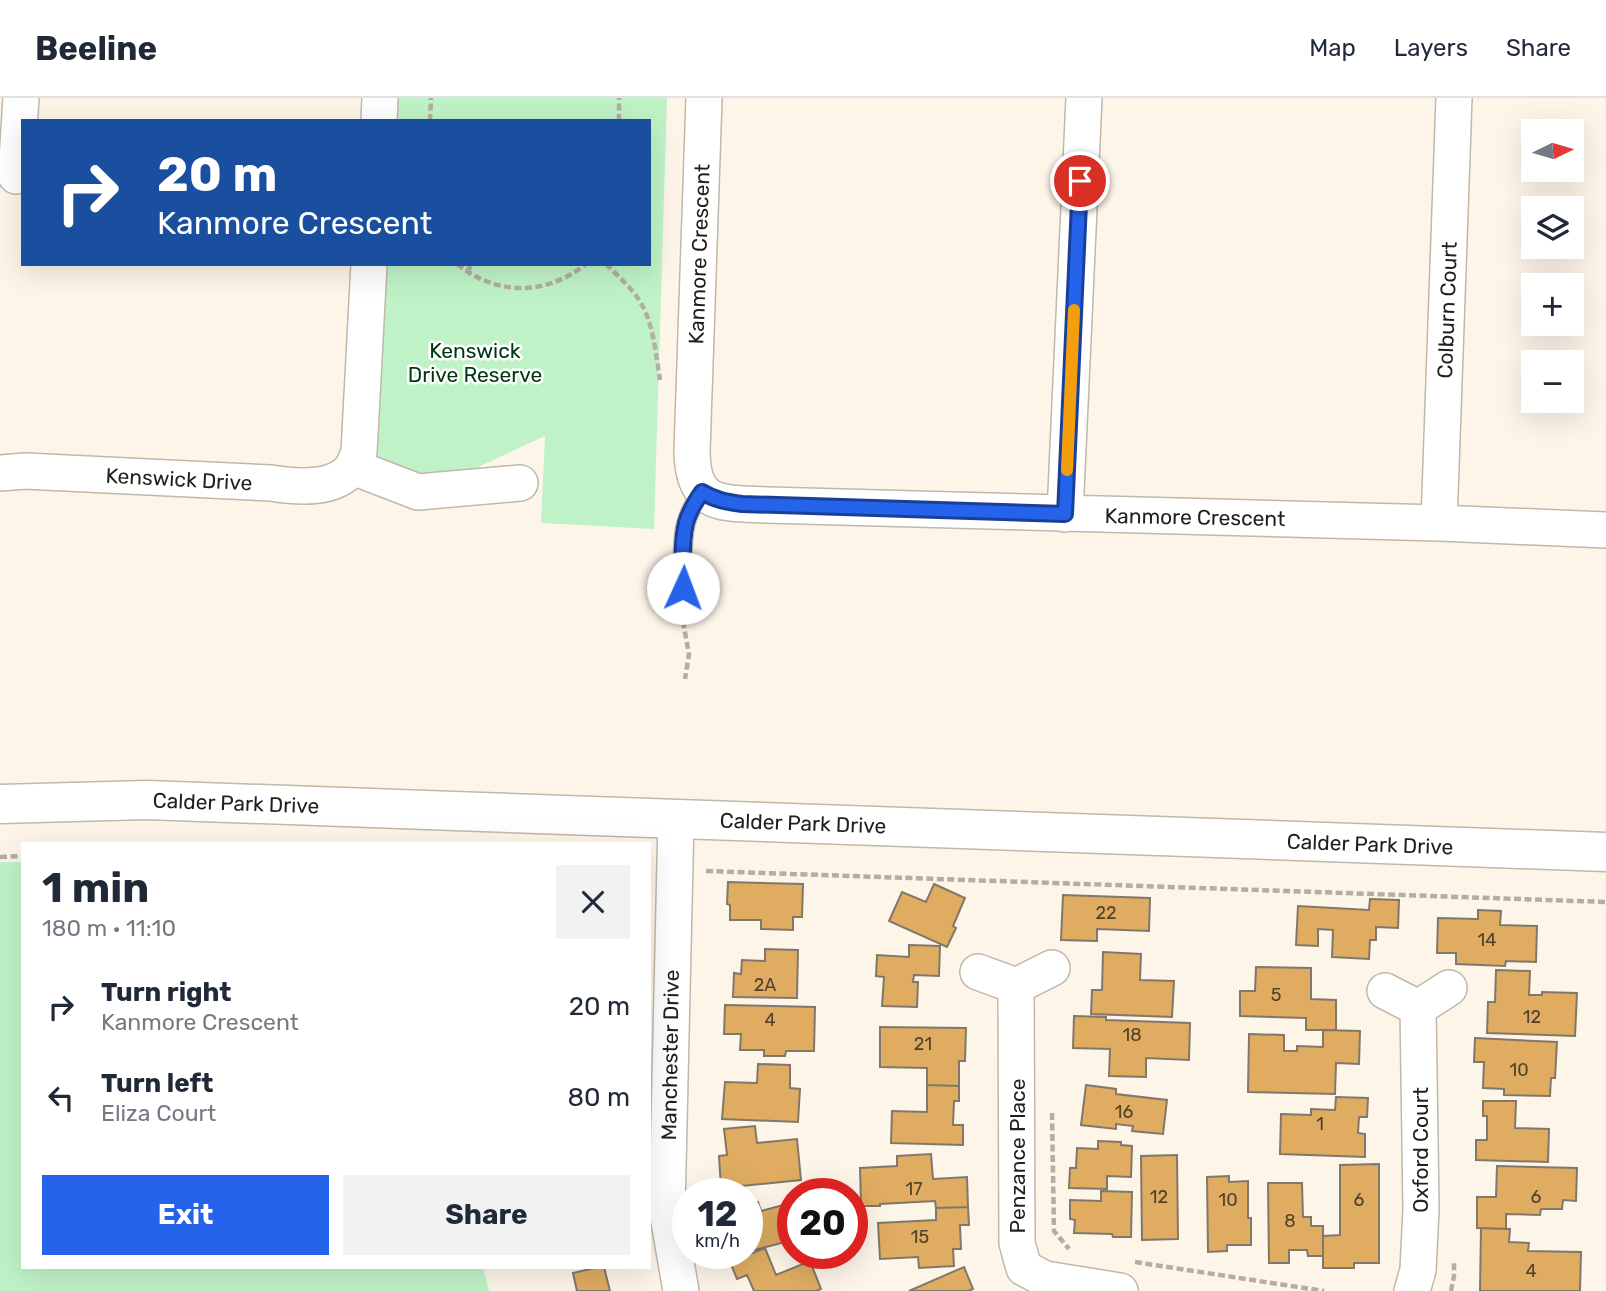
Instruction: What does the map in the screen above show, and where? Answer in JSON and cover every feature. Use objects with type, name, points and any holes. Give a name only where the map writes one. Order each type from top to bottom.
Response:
[{"type":"street","points":[[379,119],[380,98]]},
{"type":"street","name":"Kanmore Crescent","points":[[704,98],[692,468],[695,482],[702,492],[712,498],[742,504],[1606,530]]},
{"type":"street","points":[[1065,514],[1084,98]]},
{"type":"street","name":"Colburn Court","points":[[1439,523],[1454,98]]},
{"type":"street","points":[[13,106],[16,176]]},
{"type":"street","points":[[369,266],[359,452],[353,467],[418,492],[520,483]]},
{"type":"street","name":"Kenswick Drive","points":[[0,473],[25,471],[311,486],[339,479],[353,467]]},
{"type":"street","name":"Calder Park Drive","points":[[0,804],[146,800],[1606,852]]},
{"type":"street","name":"Manchester Drive","points":[[676,818],[667,1210],[681,1291]]},
{"type":"street","points":[[978,972],[1016,986],[1052,968]]},
{"type":"street","name":"Penzance Place","points":[[1016,986],[1017,1243],[1024,1268],[1045,1279],[1125,1276]]},
{"type":"street","points":[[1385,991],[1418,1008],[1449,988]]},
{"type":"street","name":"Oxford Court","points":[[1412,1291],[1418,1270],[1421,1209],[1418,1008]]},
{"type":"lane","points":[[683,588],[686,521],[702,492]]},
{"type":"path","points":[[430,119],[431,98]]},
{"type":"path","points":[[618,119],[620,98]]},
{"type":"path","points":[[460,266],[484,282],[510,288],[536,287],[564,278],[583,266]]},
{"type":"path","points":[[467,272],[471,266]]},
{"type":"path","points":[[608,266],[628,286],[642,306],[652,331],[662,390]]},
{"type":"path","points":[[683,588],[681,610],[689,654],[685,679]]},
{"type":"path","points":[[0,857],[21,856]]},
{"type":"path","points":[[675,873],[707,871],[1606,902]]},
{"type":"path","points":[[1052,1107],[1054,1231],[1067,1247],[1076,1253]]},
{"type":"path","points":[[1125,1276],[1324,1291]]},
{"type":"green space","name":"Kenswick Drive Reserve","points":[[394,98],[667,98],[654,529],[541,523],[545,436],[465,473],[399,477],[374,453],[384,266],[651,266],[651,119],[392,119]]},
{"type":"green space","points":[[0,862],[21,862],[21,1269],[484,1269],[489,1291],[0,1291]]},
{"type":"building","points":[[728,882],[803,884],[802,917],[793,917],[793,930],[761,929],[761,920],[730,920],[730,905],[727,904]]},
{"type":"building","points":[[934,884],[965,898],[947,947],[889,921],[902,892],[926,902]]},
{"type":"building","points":[[1063,895],[1150,898],[1149,931],[1097,929],[1097,941],[1061,940]]},
{"type":"building","points":[[1370,899],[1399,900],[1398,928],[1376,927],[1376,940],[1370,940],[1369,959],[1332,957],[1333,930],[1318,929],[1318,946],[1296,945],[1298,906],[1369,910]]},
{"type":"building","points":[[1478,910],[1501,911],[1500,925],[1537,926],[1536,962],[1506,961],[1505,966],[1456,964],[1456,953],[1437,953],[1438,918],[1478,919]]},
{"type":"building","points":[[909,945],[940,946],[939,976],[914,975],[913,982],[918,982],[917,1007],[882,1006],[884,977],[876,976],[877,955],[909,957]]},
{"type":"building","points":[[765,949],[798,950],[797,998],[733,997],[734,973],[741,974],[742,960],[765,961]]},
{"type":"building","points":[[1103,952],[1141,954],[1140,980],[1174,981],[1172,1017],[1091,1014],[1092,990],[1102,990]]},
{"type":"building","points":[[1256,967],[1311,968],[1311,999],[1336,1000],[1336,1030],[1306,1030],[1306,1018],[1240,1016],[1240,991],[1255,991]]},
{"type":"building","points":[[1496,970],[1530,971],[1529,995],[1542,995],[1542,992],[1577,993],[1575,1036],[1487,1033],[1488,1002],[1495,1002]]},
{"type":"building","points":[[725,1005],[815,1007],[814,1051],[786,1051],[785,1056],[764,1056],[764,1050],[740,1050],[741,1034],[724,1034]]},
{"type":"building","points":[[1074,1016],[1190,1023],[1189,1060],[1146,1058],[1146,1077],[1109,1076],[1110,1049],[1073,1048]]},
{"type":"building","points":[[880,1027],[966,1028],[965,1061],[959,1061],[959,1086],[927,1085],[927,1068],[880,1067]]},
{"type":"building","points":[[1323,1030],[1360,1031],[1359,1064],[1336,1063],[1335,1094],[1248,1092],[1249,1034],[1284,1035],[1284,1051],[1297,1051],[1297,1046],[1323,1047]]},
{"type":"building","points":[[1475,1038],[1557,1042],[1555,1078],[1551,1078],[1550,1096],[1504,1095],[1504,1089],[1483,1088],[1484,1062],[1474,1062]]},
{"type":"building","points":[[758,1064],[790,1065],[790,1088],[800,1089],[798,1122],[722,1119],[725,1082],[757,1083]]},
{"type":"building","points":[[927,1085],[959,1086],[959,1101],[954,1101],[953,1125],[963,1125],[963,1145],[891,1143],[892,1111],[927,1112]]},
{"type":"building","points":[[1086,1085],[1116,1089],[1116,1094],[1167,1100],[1163,1134],[1132,1131],[1133,1126],[1116,1124],[1116,1129],[1081,1125]]},
{"type":"building","points":[[1336,1097],[1368,1098],[1367,1117],[1359,1117],[1358,1133],[1365,1134],[1365,1157],[1280,1154],[1281,1114],[1311,1115],[1311,1109],[1335,1110]]},
{"type":"building","points":[[1483,1101],[1516,1101],[1515,1128],[1549,1129],[1548,1162],[1476,1160],[1476,1140],[1487,1140],[1487,1116],[1483,1116]]},
{"type":"building","points":[[755,1126],[757,1143],[797,1139],[801,1178],[777,1178],[777,1182],[763,1184],[763,1178],[720,1178],[719,1156],[727,1155],[724,1129]]},
{"type":"building","points":[[1098,1141],[1121,1142],[1121,1145],[1132,1146],[1131,1177],[1107,1176],[1107,1189],[1069,1188],[1070,1168],[1076,1168],[1077,1148],[1098,1149]]},
{"type":"building","points":[[931,1154],[933,1179],[967,1177],[968,1207],[936,1208],[935,1201],[868,1206],[868,1178],[860,1178],[860,1168],[897,1166],[897,1156]]},
{"type":"building","points":[[1177,1155],[1178,1239],[1142,1240],[1141,1156]]},
{"type":"building","points":[[1379,1164],[1379,1263],[1354,1263],[1354,1268],[1323,1268],[1323,1236],[1340,1235],[1340,1165]]},
{"type":"building","points":[[1497,1166],[1577,1168],[1576,1201],[1563,1200],[1562,1209],[1541,1209],[1540,1215],[1506,1214],[1506,1229],[1477,1228],[1477,1197],[1496,1197]]},
{"type":"building","points":[[1229,1176],[1229,1182],[1248,1181],[1251,1245],[1227,1245],[1227,1251],[1208,1252],[1207,1177]]},
{"type":"building","points":[[1268,1183],[1302,1183],[1303,1217],[1311,1217],[1311,1226],[1323,1226],[1323,1256],[1308,1256],[1307,1250],[1289,1250],[1289,1263],[1269,1263]]},
{"type":"building","points":[[1101,1191],[1132,1192],[1131,1237],[1074,1233],[1075,1220],[1070,1219],[1070,1200],[1101,1201]]},
{"type":"building","points":[[777,1207],[777,1244],[763,1248],[763,1210]]},
{"type":"building","points":[[968,1207],[969,1225],[960,1225],[961,1249],[953,1249],[954,1266],[919,1268],[918,1257],[880,1259],[878,1223],[936,1220],[936,1208]]},
{"type":"building","points":[[1481,1228],[1510,1229],[1509,1242],[1529,1243],[1528,1251],[1581,1252],[1580,1291],[1480,1291]]},
{"type":"building","points":[[765,1248],[776,1275],[791,1269],[813,1269],[821,1289],[754,1291],[747,1275],[737,1279],[733,1269],[763,1269]]},
{"type":"building","points":[[964,1267],[973,1289],[909,1291]]},
{"type":"building","points":[[604,1269],[610,1291],[577,1291],[573,1273]]},
{"type":"slow traffic","points":[[1067,470],[1074,310]]},
{"type":"route","points":[[683,588],[686,521],[702,492],[725,502],[742,504],[1065,514],[1080,181]]}]
